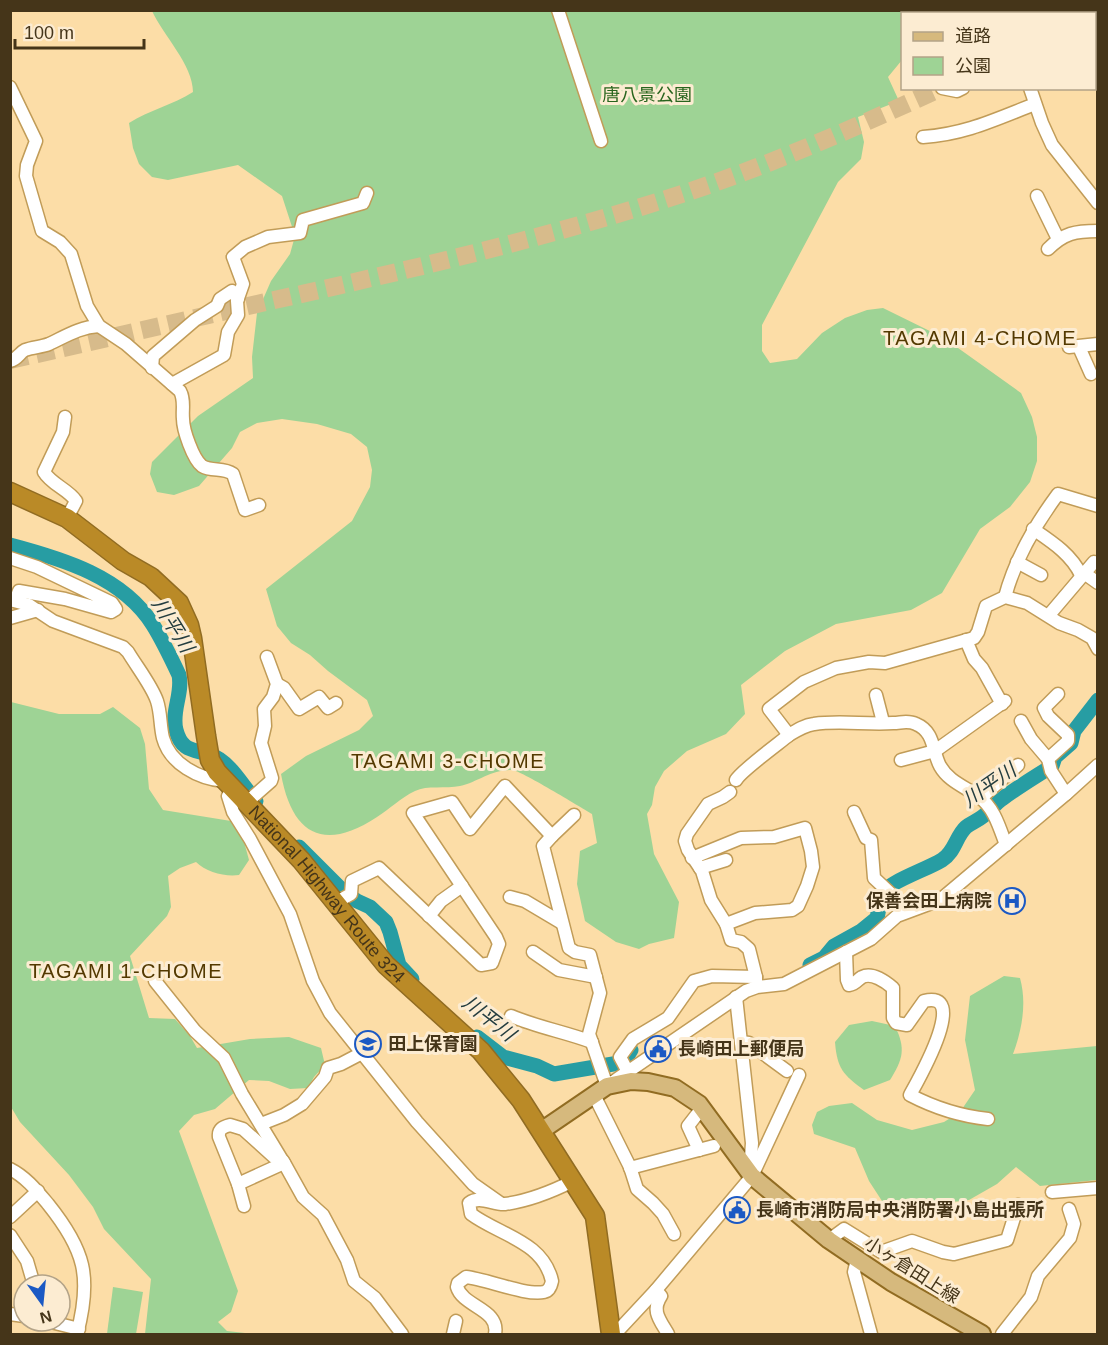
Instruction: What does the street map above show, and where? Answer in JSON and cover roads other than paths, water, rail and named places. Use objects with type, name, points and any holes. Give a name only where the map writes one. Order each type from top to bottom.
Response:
[{"type":"highway","name":"National Highway Route 324","points":[[10,492],[67,518],[123,561],[151,577],[178,603],[189,625],[192,638],[210,760],[228,786],[301,860],[386,965],[490,1061],[521,1100],[595,1216],[613,1335]]},
{"type":"main road","name":"小ヶ倉田上線","points":[[541,1131],[600,1091],[631,1082],[664,1084],[683,1093],[702,1108],[749,1171],[829,1240],[982,1335]]},
{"type":"street","points":[[558,10],[601,141]]},
{"type":"street","points":[[10,87],[36,141],[26,173],[40,228],[60,242],[71,254],[87,306],[99,326],[126,344],[180,391],[183,398],[184,426],[198,462],[208,469],[226,470],[233,474],[244,510],[259,505]]},
{"type":"street","points":[[1031,90],[1052,145],[1096,196]]},
{"type":"street","points":[[923,137],[947,136],[968,131],[1035,104]]},
{"type":"street","points":[[172,384],[219,360],[224,355],[231,324],[237,315],[238,299],[243,284],[233,257],[237,252],[268,237],[300,233],[303,220],[363,202],[367,193]]},
{"type":"street","points":[[1037,196],[1059,238]]},
{"type":"street","points":[[1048,249],[1059,238],[1076,232],[1098,231]]},
{"type":"street","points":[[152,368],[153,356],[195,320],[217,306],[220,299],[232,291],[238,299]]},
{"type":"street","points":[[217,306],[231,324]]},
{"type":"street","points":[[10,361],[16,360],[25,350],[48,345],[87,327],[99,326]]},
{"type":"street","points":[[1091,375],[1074,347],[1098,344]]},
{"type":"street","points":[[65,417],[63,432],[44,472],[49,479],[69,491],[76,501],[67,518]]},
{"type":"street","points":[[1005,597],[1017,562],[1033,529],[1058,494],[1098,506]]},
{"type":"street","points":[[1033,529],[1062,549],[1083,574],[1098,583]]},
{"type":"street","points":[[10,558],[37,567],[112,603],[116,609],[111,612],[65,599],[19,591],[13,601],[29,605],[53,621],[123,647],[128,652],[157,700],[163,737],[170,753],[184,766],[201,776],[228,786],[228,796],[233,812],[290,914],[313,981],[330,1013],[417,1122],[473,1184],[500,1203]]},
{"type":"street","points":[[1017,562],[1041,575]]},
{"type":"street","points":[[1049,615],[1094,562]]},
{"type":"street","points":[[789,735],[769,709],[804,682],[836,668],[869,662],[885,663],[974,638],[986,606],[1005,597],[1027,603],[1059,623],[1092,638],[1098,650]]},
{"type":"street","points":[[10,618],[38,610]]},
{"type":"street","points":[[901,760],[935,751],[1004,703],[974,659],[966,640]]},
{"type":"street","points":[[246,802],[272,778],[261,743],[265,726],[264,709],[273,697],[277,684],[267,657]]},
{"type":"street","points":[[277,684],[284,688],[299,709],[319,697],[328,708],[336,703]]},
{"type":"street","points":[[1050,765],[1068,741],[1068,735],[1048,716],[1044,708],[1058,694]]},
{"type":"street","points":[[876,695],[883,722]]},
{"type":"street","points":[[1021,721],[1030,739],[1050,765],[1066,795]]},
{"type":"street","points":[[756,982],[749,949],[741,942],[731,939],[726,924],[711,900],[685,841],[687,834],[708,804],[723,798],[740,773],[801,728],[813,724],[906,722],[917,724],[934,742],[939,765],[944,772],[987,806],[1006,845]]},
{"type":"street","points":[[987,806],[1018,765]]},
{"type":"street","points":[[628,1072],[620,1057],[633,1039],[668,1018],[694,981],[712,976],[784,984],[871,939],[892,919],[902,913],[940,900],[1066,795],[1098,765]]},
{"type":"street","points":[[335,903],[351,894],[352,881],[379,868],[481,965],[492,963],[499,944],[413,813],[452,802],[470,829],[505,786],[552,836]]},
{"type":"street","points":[[854,812],[866,838],[871,840],[874,878],[890,893],[902,913]]},
{"type":"street","points":[[574,815],[543,846],[569,948],[575,952],[590,955],[600,993],[589,1034],[600,1091],[637,1189],[663,1214],[674,1234]]},
{"type":"street","points":[[696,863],[741,838],[774,837],[805,828],[813,867],[798,906],[792,910],[755,913],[726,924]]},
{"type":"street","points":[[696,863],[726,860]]},
{"type":"street","points":[[429,916],[441,901],[462,886]]},
{"type":"street","points":[[510,897],[525,901],[562,923]]},
{"type":"street","points":[[533,952],[559,970],[596,977]]},
{"type":"street","points":[[846,952],[849,984],[854,984],[865,975],[884,981],[893,988],[893,1018],[896,1023],[907,1025],[924,1001],[932,1000],[943,1008],[944,1015],[936,1044],[910,1095],[930,1106],[968,1117],[988,1119]]},
{"type":"street","points":[[155,981],[195,1031],[224,1058],[242,1094],[303,1197],[323,1215],[347,1260],[354,1281],[375,1298],[402,1335]]},
{"type":"street","points":[[600,1091],[756,982]]},
{"type":"street","points":[[736,997],[752,1143],[749,1171]]},
{"type":"street","points":[[511,1016],[535,1026],[564,1032],[591,1042]]},
{"type":"street","points":[[741,1041],[749,1043],[787,1071]]},
{"type":"street","points":[[261,1124],[284,1115],[302,1104],[325,1077],[328,1068],[362,1053]]},
{"type":"street","points":[[613,1335],[656,1290],[749,1171],[799,1076]]},
{"type":"street","points":[[699,1150],[688,1126],[702,1108]]},
{"type":"street","points":[[244,1206],[218,1132],[225,1126],[236,1125],[283,1162]]},
{"type":"street","points":[[630,1168],[714,1146]]},
{"type":"street","points":[[10,1161],[15,1171],[38,1191],[74,1241],[82,1266],[85,1304],[78,1332]]},
{"type":"street","points":[[238,1184],[283,1162]]},
{"type":"street","points":[[495,1335],[494,1322],[489,1315],[461,1297],[457,1287],[458,1283],[466,1277],[526,1291],[544,1292],[548,1290],[552,1281],[544,1260],[512,1235],[481,1222],[471,1214],[469,1203],[474,1200],[505,1204],[556,1189],[573,1181]]},
{"type":"street","points":[[1052,1192],[1098,1188]]},
{"type":"street","points":[[10,1217],[38,1191]]},
{"type":"street","points":[[829,1240],[844,1229],[881,1252],[912,1241],[954,1254],[1007,1240],[1018,1204]]},
{"type":"street","points":[[1002,1335],[1031,1297],[1038,1276],[1070,1238],[1074,1224],[1069,1209]]},
{"type":"street","points":[[10,1235],[27,1261],[30,1273]]},
{"type":"street","points":[[857,1259],[854,1272],[871,1335]]},
{"type":"street","points":[[656,1290],[661,1296],[655,1304],[655,1309],[668,1335]]},
{"type":"street","points":[[453,1335],[456,1321]]},
{"type":"waterway","name":"川平川","points":[[10,545],[90,572],[109,582],[140,608],[157,631],[179,675],[180,689],[175,723],[179,739],[188,748],[212,755],[224,763],[256,801]]},
{"type":"waterway","name":"川平川","points":[[810,965],[824,958],[834,946],[861,931],[877,918],[879,908],[876,899],[888,887],[942,860],[950,853],[966,827],[982,817],[999,801],[1052,766],[1055,757],[1071,743],[1074,731],[1098,700]]},
{"type":"waterway","name":"川平川","points":[[299,847],[343,891],[370,907],[386,922],[399,965],[412,979]]},
{"type":"waterway","name":"川平川","points":[[477,1037],[503,1057],[537,1066],[554,1074],[619,1063],[625,1060],[631,1050]]},
{"type":"tunnel","points":[[10,360],[402,271],[594,221],[753,169],[937,90]]},
{"type":"place","name":"保善会田上病院","points":[[1012,901]]},
{"type":"place","name":"田上保育園","points":[[368,1044]]},
{"type":"place","name":"長崎田上郵便局","points":[[658,1049]]},
{"type":"place","name":"長崎市消防局中央消防署小島出張所","points":[[737,1210]]},
{"type":"district","name":"TAGAMI 4-CHOME","points":[[980,338]]},
{"type":"district","name":"TAGAMI 3-CHOME","points":[[448,761]]},
{"type":"district","name":"TAGAMI 1-CHOME","points":[[126,971]]},
{"type":"park label","name":"唐八景公園","points":[[647,95]]}]
